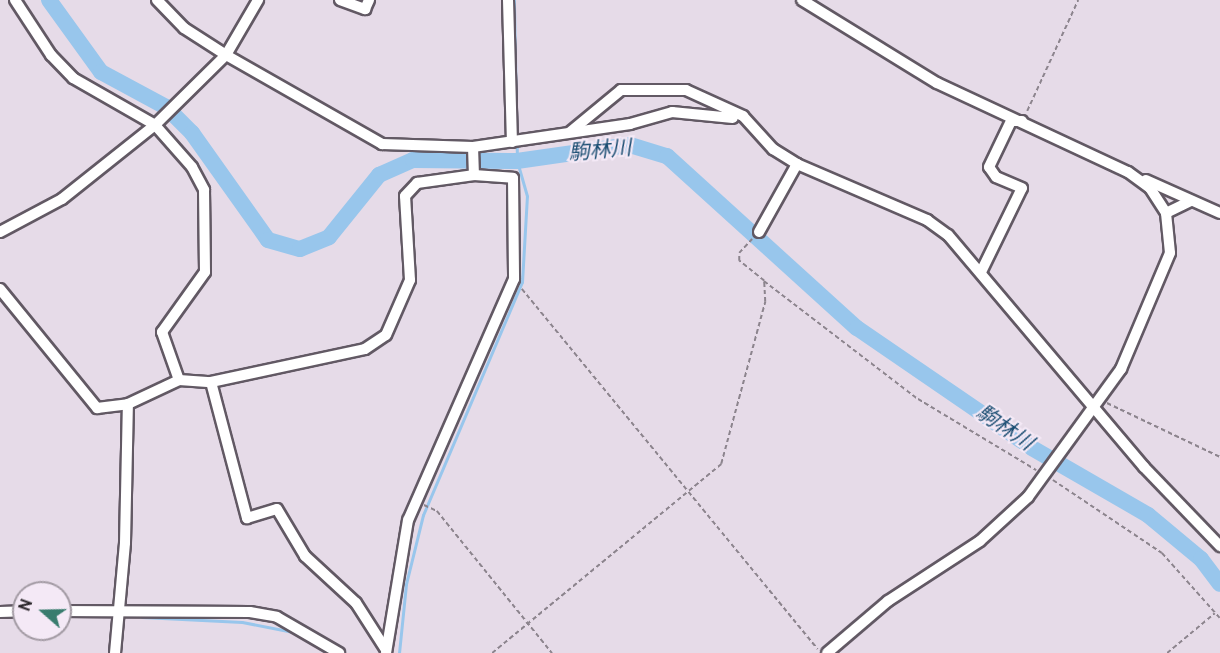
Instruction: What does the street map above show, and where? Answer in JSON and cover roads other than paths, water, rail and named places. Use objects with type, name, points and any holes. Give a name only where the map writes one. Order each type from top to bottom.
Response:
[{"type":"street","points":[[15,0],[51,55],[73,78],[157,123],[192,167],[204,190],[207,220],[206,272],[162,332],[179,380]]},
{"type":"street","points":[[157,0],[184,28],[226,55],[382,144],[474,147],[704,111],[730,116],[757,131]]},
{"type":"street","points":[[0,232],[62,200],[157,123],[226,55],[258,0]]},
{"type":"street","points":[[340,0],[365,9],[369,0]]},
{"type":"street","points":[[508,0],[512,142]]},
{"type":"street","points":[[802,0],[937,83],[1220,213]]},
{"type":"street","points":[[570,132],[621,90],[654,88],[686,90],[743,116],[757,131],[797,164],[927,220],[948,234],[1220,546]]},
{"type":"street","points":[[981,272],[1022,188],[996,177],[989,167],[1011,121],[1023,121]]},
{"type":"street","points":[[474,147],[474,175]]},
{"type":"street","points":[[759,231],[797,164]]},
{"type":"street","points":[[827,653],[888,601],[996,528],[1061,455],[1121,369],[1164,274],[1170,253],[1166,213],[1150,188],[1128,172]]},
{"type":"street","points":[[0,289],[98,408],[128,404],[179,380],[211,382],[365,349],[386,335],[410,280],[405,196],[417,183],[474,175],[513,178],[514,279],[408,520],[386,652]]},
{"type":"street","points":[[1166,213],[1191,201]]},
{"type":"street","points":[[211,382],[247,518],[277,509],[304,556],[356,603],[386,652]]},
{"type":"street","points":[[115,653],[121,611],[128,404]]},
{"type":"street","points":[[72,611],[277,617],[339,653]]},
{"type":"waterway","name":"駒林川","points":[[49,0],[101,72],[166,107],[192,133],[268,240],[300,249],[329,237],[379,175],[413,160],[517,161],[630,145],[667,156],[857,328],[1032,448],[1148,515],[1201,559],[1220,584]]},
{"type":"waterway","points":[[399,653],[406,584],[423,515],[522,282],[527,196],[517,161],[514,0]]},
{"type":"waterway","points":[[142,617],[242,622],[293,632]]}]
